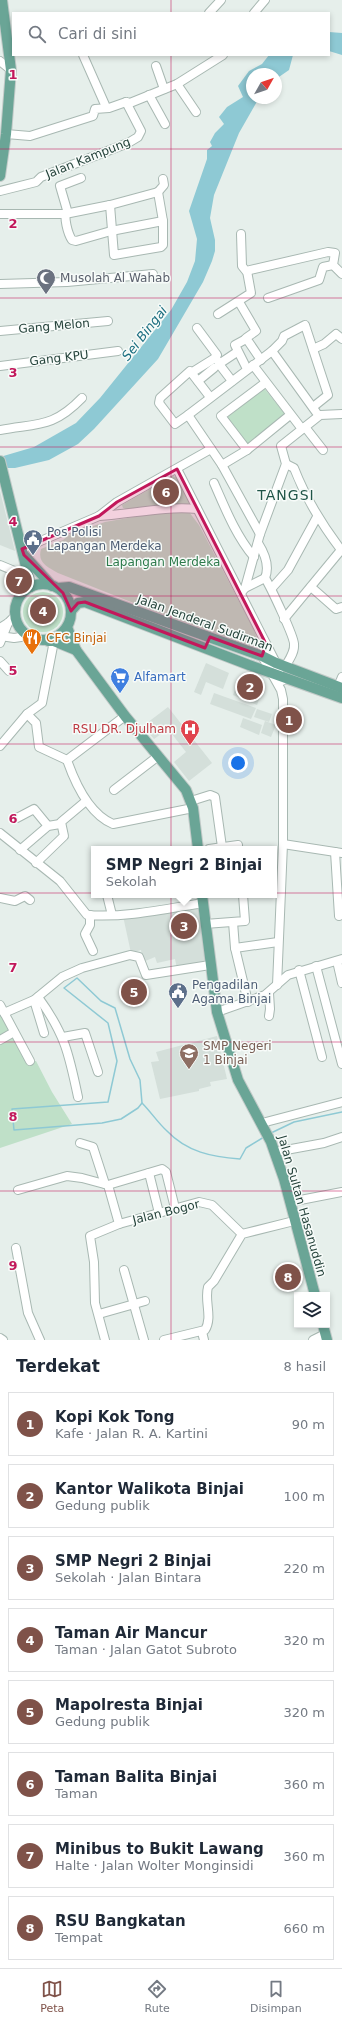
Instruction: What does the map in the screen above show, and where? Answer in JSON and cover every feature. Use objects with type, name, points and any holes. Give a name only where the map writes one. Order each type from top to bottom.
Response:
[{"type":"main road","points":[[0,176],[6,134],[11,70],[2,0]]},
{"type":"main road","points":[[0,461],[30,582],[17,602],[12,620],[28,636],[76,650]]},
{"type":"main road","points":[[23,552],[68,601],[71,611],[67,627],[55,638],[49,641]]},
{"type":"main road","points":[[30,582],[55,587]]},
{"type":"main road","name":"Jalan Jenderal Sudirman","points":[[55,587],[69,587],[262,656],[281,669],[342,698]]},
{"type":"main road","name":"Jalan Jenderal Sudirman","points":[[71,611],[78,603],[85,602],[270,672],[281,669],[341,684]]},
{"type":"main road","points":[[67,627],[76,650],[157,757],[186,790],[192,804],[198,846]]},
{"type":"main road","points":[[205,648],[210,637]]},
{"type":"main road","name":"Jalan Sultan Hasanuddin","points":[[202,899],[217,1012],[238,1080],[263,1125],[273,1147],[290,1202],[314,1292]]},
{"type":"street","points":[[210,12],[221,0]]},
{"type":"street","points":[[255,12],[265,0]]},
{"type":"street","points":[[83,56],[106,107]]},
{"type":"street","points":[[6,134],[30,136],[93,116],[94,109],[109,108],[126,102],[130,103],[177,84],[221,56]]},
{"type":"street","points":[[0,61],[11,70]]},
{"type":"street","points":[[156,66],[164,89]]},
{"type":"street","points":[[177,84],[196,112]]},
{"type":"street","points":[[149,95],[165,124]]},
{"type":"street","name":"Jalan Kampung","points":[[0,191],[36,182],[41,177],[120,146],[138,137],[141,131],[126,102]]},
{"type":"street","points":[[81,178],[60,186],[67,210],[65,214],[70,236],[74,240],[111,230],[163,221]]},
{"type":"street","points":[[0,214],[65,214],[110,205],[158,192],[164,184],[163,179]]},
{"type":"street","points":[[110,205],[114,256],[162,246],[163,221],[158,192]]},
{"type":"street","points":[[218,314],[251,293],[247,271],[244,270],[242,266],[241,234]]},
{"type":"street","points":[[247,271],[328,252],[335,253],[333,265]]},
{"type":"street","points":[[333,265],[342,274]]},
{"type":"street","points":[[268,298],[319,280],[322,268],[333,265]]},
{"type":"street","points":[[0,284],[67,282],[153,274]]},
{"type":"street","points":[[239,302],[256,331],[235,345],[237,352],[265,383],[290,415],[304,428],[323,450]]},
{"type":"street","name":"Gang Melon","points":[[0,331],[108,321]]},
{"type":"street","points":[[237,352],[216,363],[191,373],[190,371],[160,398],[159,403],[175,424],[188,416],[210,397],[272,351],[282,341],[284,336],[305,325],[328,395],[313,407]]},
{"type":"street","points":[[197,328],[217,355],[216,363],[198,381]]},
{"type":"street","points":[[313,349],[324,344],[336,334],[342,339]]},
{"type":"street","points":[[246,338],[260,360]]},
{"type":"street","name":"Gang KPU","points":[[0,366],[118,351]]},
{"type":"street","points":[[272,351],[320,416]]},
{"type":"street","points":[[216,363],[232,381]]},
{"type":"street","points":[[191,373],[210,397]]},
{"type":"street","points":[[247,450],[221,416],[265,383]]},
{"type":"street","points":[[0,430],[49,422],[60,418],[82,398]]},
{"type":"street","points":[[243,590],[260,534],[286,464],[280,446],[320,416],[342,414]]},
{"type":"street","points":[[222,465],[247,450],[290,415]]},
{"type":"street","points":[[188,416],[222,465],[260,534]]},
{"type":"street","points":[[23,552],[99,516],[117,502],[211,449]]},
{"type":"street","points":[[284,619],[342,551],[318,517],[304,493],[294,468],[286,464]]},
{"type":"street","points":[[177,469],[197,509],[243,590],[266,644],[281,669],[280,690]]},
{"type":"street","points":[[214,483],[244,542],[254,557]]},
{"type":"street","points":[[99,516],[125,515],[173,507],[197,509]]},
{"type":"street","points":[[272,588],[288,570],[318,517]]},
{"type":"street","points":[[243,590],[265,578],[268,572],[267,563],[258,544]]},
{"type":"street","points":[[0,566],[30,582]]},
{"type":"street","points":[[265,578],[272,588],[294,643],[293,654],[281,669]]},
{"type":"street","points":[[311,587],[336,609],[342,607]]},
{"type":"street","points":[[0,628],[12,620]]},
{"type":"street","points":[[1,639],[12,620]]},
{"type":"street","points":[[1,639],[28,636]]},
{"type":"street","points":[[0,746],[27,714],[32,709],[40,706],[43,702],[49,641]]},
{"type":"street","points":[[266,644],[262,656],[280,690],[283,699],[283,844],[277,985]]},
{"type":"street","points":[[0,661],[9,671]]},
{"type":"street","points":[[27,714],[36,723],[39,747],[67,760],[74,783],[86,801],[106,821],[113,824],[192,804],[210,795],[215,797],[222,846]]},
{"type":"street","points":[[67,760],[125,716]]},
{"type":"street","points":[[114,790],[157,757]]},
{"type":"street","points":[[20,850],[48,826],[60,824],[86,801]]},
{"type":"street","points":[[17,818],[34,809],[48,826]]},
{"type":"street","points":[[36,863],[64,836],[65,833],[60,824]]},
{"type":"street","points":[[0,833],[60,881],[87,915],[93,917],[146,912],[202,899]]},
{"type":"street","points":[[283,844],[338,852],[339,916]]},
{"type":"street","points":[[3,899],[16,901],[25,896],[30,900]]},
{"type":"street","points":[[108,898],[112,915]]},
{"type":"street","points":[[205,924],[245,921],[243,898]]},
{"type":"street","points":[[90,915],[90,924],[85,934],[93,951]]},
{"type":"street","points":[[233,922],[235,948],[248,1002]]},
{"type":"street","points":[[235,948],[278,942]]},
{"type":"street","points":[[4,1013],[36,998],[62,977],[82,968],[130,955],[139,957],[146,976],[210,965]]},
{"type":"street","points":[[217,1012],[248,1002],[269,993],[288,975],[299,970],[339,960],[342,983]]},
{"type":"street","points":[[316,966],[342,1064]]},
{"type":"street","points":[[299,970],[322,1057]]},
{"type":"street","points":[[269,993],[269,1016]]},
{"type":"street","points":[[36,998],[44,1033]]},
{"type":"street","points":[[36,998],[52,1016],[63,1036],[68,1051],[78,1098]]},
{"type":"street","points":[[0,1005],[30,1061]]},
{"type":"street","points":[[0,1040],[14,1032]]},
{"type":"street","points":[[63,1036],[85,1033],[98,1072]]},
{"type":"street","points":[[263,1125],[342,1102]]},
{"type":"street","points":[[273,1147],[324,1143],[342,1137]]},
{"type":"street","name":"Jalan Bogor","points":[[80,1143],[93,1147],[107,1184],[119,1224],[199,1202],[207,1203],[216,1208],[242,1234]]},
{"type":"street","points":[[18,1190],[67,1176],[107,1184],[162,1169],[164,1170],[175,1208]]},
{"type":"street","points":[[148,1173],[159,1214]]},
{"type":"street","points":[[290,1202],[342,1192]]},
{"type":"street","points":[[164,1340],[203,1336],[209,1322],[206,1304],[208,1287],[219,1274],[242,1234],[294,1221]]},
{"type":"street","points":[[105,1340],[94,1297],[94,1262],[90,1236],[119,1224]]},
{"type":"street","points":[[16,1248],[28,1313],[40,1340]]},
{"type":"street","points":[[124,1270],[144,1340]]},
{"type":"street","points":[[99,1314],[145,1301]]},
{"type":"street","points":[[313,1340],[325,1333]]},
{"type":"highlighted area","points":[[177,469],[266,644],[262,656],[210,637],[205,648],[85,602],[78,603],[71,611],[63,593],[24,555],[22,549],[99,516],[117,502]]},
{"type":"shaded area","points":[[0,491],[15,551],[0,545]]},
{"type":"shaded area","points":[[206,663],[229,673],[223,689],[206,682],[201,695],[194,692]]},
{"type":"shaded area","points":[[250,674],[257,676],[255,683],[264,686],[257,705],[233,695],[240,677],[248,680]]},
{"type":"shaded area","points":[[214,693],[256,708],[251,719],[210,704]]},
{"type":"shaded area","name":"RSU DR. Djulham","points":[[168,707],[212,763],[189,781],[174,762],[186,752],[168,729],[154,739],[143,726]]},
{"type":"shaded area","points":[[257,709],[272,714],[269,722],[254,717]]},
{"type":"shaded area","points":[[243,718],[262,725],[259,735],[240,727]]},
{"type":"shaded area","points":[[265,721],[276,725],[271,737],[261,733]]},
{"type":"shaded area","points":[[198,906],[205,964],[177,969],[175,959],[157,963],[155,957],[143,962],[141,950],[131,953],[123,916],[165,910],[167,919],[165,909]]},
{"type":"shaded area","name":"SMP Negeri 1 Binjai","points":[[217,1036],[227,1079],[210,1082],[211,1086],[199,1089],[199,1091],[160,1099],[151,1062],[159,1061],[156,1052]]},
{"type":"green space","points":[[264,388],[285,414],[247,447],[225,419]]},
{"type":"green space","points":[[173,476],[179,478],[192,504],[192,508],[130,510],[123,508],[122,505]]},
{"type":"green space","name":"Lapangan Merdeka","points":[[174,510],[189,512],[199,525],[253,628],[258,640],[257,648],[252,650],[58,573],[42,561],[40,554],[41,549],[63,540],[70,534],[105,522]]},
{"type":"green space","points":[[39,592],[47,592],[54,595],[60,601],[63,612],[60,623],[54,629],[47,632],[39,632],[32,629],[26,623],[23,616],[23,608],[26,601],[32,595]]},
{"type":"green space","points":[[0,1010],[30,1061],[36,1061],[52,1092],[72,1124],[0,1148]]},
{"type":"water","points":[[330,32],[342,33],[342,55],[330,51]]},
{"type":"water","name":"Sei Bingai","points":[[268,56],[293,56],[289,70],[282,75],[282,68],[255,68],[262,64]]},
{"type":"water","name":"Sei Bingai","points":[[246,75],[246,104],[256,104],[239,133],[214,195],[210,218],[215,240],[215,251],[203,282],[158,359],[94,429],[78,444],[49,460],[15,468],[0,468],[0,457],[34,447],[76,423],[100,398],[171,310],[187,282],[195,261],[197,239],[189,211],[207,159],[207,150],[212,146],[210,142],[215,133],[224,124],[219,117],[227,107],[243,97],[238,86]]},
{"type":"waterway","points":[[77,978],[101,1001],[115,1008],[130,1059],[140,1080],[142,1103],[138,1108],[121,1119],[102,1123],[14,1130],[12,1109],[108,1102],[117,1061],[108,1023],[64,988],[77,978]]},
{"type":"waterway","points":[[142,1103],[161,1125],[175,1138],[192,1149],[210,1155],[240,1159],[246,1148],[264,1137]]},
{"type":"waterway","points":[[271,1133],[294,1122],[342,1112]]},
{"type":"place","name":"Musolah Al Wahab","points":[[46,295]]},
{"type":"place","name":"Taman Balita Binjai","points":[[166,492]]},
{"type":"place","name":"Pos Polisi Lapangan Merdeka","points":[[33,556]]},
{"type":"place","name":"Minibus to Bukit Lawang","points":[[19,581]]},
{"type":"place","name":"Taman Air Mancur","points":[[43,611]]},
{"type":"place","name":"CFC Binjai","points":[[32,655]]},
{"type":"place","name":"Kantor Walikota Binjai","points":[[250,687]]},
{"type":"place","name":"Alfamart","points":[[120,694]]},
{"type":"place","name":"Kopi Kok Tong","points":[[289,720]]},
{"type":"place","name":"RSU DR. Djulham","points":[[190,746]]},
{"type":"place","name":"SMP Negri 2 Binjai","points":[[184,926]]},
{"type":"place","name":"Mapolresta Binjai","points":[[134,992]]},
{"type":"place","name":"Pengadilan Agama Binjai","points":[[178,1009]]},
{"type":"place","name":"SMP Negeri 1 Binjai","points":[[189,1070]]},
{"type":"place","name":"RSU Bangkatan","points":[[288,1277]]},
{"type":"district","name":"TANGSI","points":[[286,495]]}]
